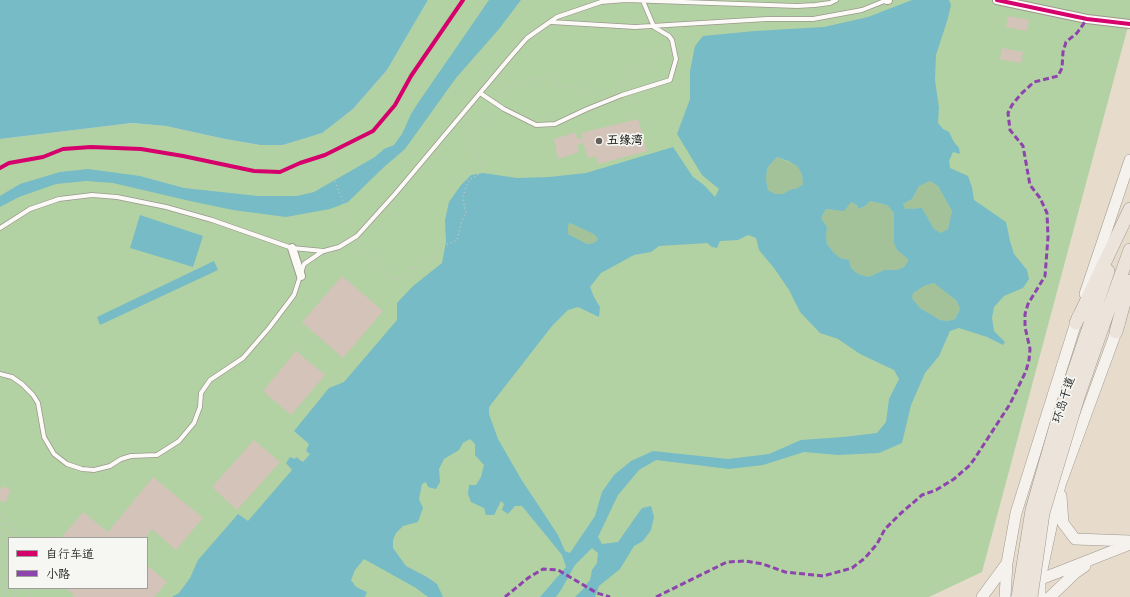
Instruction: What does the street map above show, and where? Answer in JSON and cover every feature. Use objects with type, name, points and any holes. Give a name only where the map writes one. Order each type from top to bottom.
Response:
[{"type":"highway","points":[[1076,323],[1130,209]]},
{"type":"highway","name":"环岛干道","points":[[1031,597],[1043,513],[1078,397],[1096,326],[1130,209]]},
{"type":"highway","name":"环岛干道","points":[[1018,597],[1032,510],[1058,419],[1096,326],[1130,250]]},
{"type":"highway","points":[[1116,332],[1130,281]]},
{"type":"main road","points":[[1002,596],[1016,514],[1076,323],[1130,160]]},
{"type":"main road","points":[[1040,597],[1040,579],[1060,485],[1130,294]]},
{"type":"main road","points":[[1060,485],[1063,522],[1075,539],[1130,540]]},
{"type":"main road","points":[[1002,596],[1040,579],[1130,544]]},
{"type":"main road","points":[[1050,597],[1075,573],[1105,554]]},
{"type":"main road","points":[[982,597],[1007,563]]},
{"type":"street","points":[[998,0],[1087,18],[1130,24]]},
{"type":"street","points":[[1017,0],[1088,15],[1130,20]]},
{"type":"street","points":[[292,248],[301,276]]},
{"type":"lane","points":[[0,374],[12,377],[33,395],[38,403],[44,437],[54,454],[67,464],[82,469],[94,470],[110,466],[121,459],[131,456],[157,455],[178,441],[194,423],[200,407],[201,393],[210,380],[243,358],[269,328],[294,295],[304,264],[324,251],[340,247],[357,236],[395,194],[527,38],[550,22],[564,15],[601,2],[626,0],[797,6],[830,3],[836,0]]},
{"type":"lane","points":[[480,94],[504,109],[536,125],[555,124],[622,95],[670,80],[676,59],[672,40],[669,36],[654,27],[643,0]]},
{"type":"lane","points":[[550,22],[654,27],[768,19],[813,19],[862,10],[888,0]]},
{"type":"lane","points":[[0,228],[30,209],[59,199],[98,195],[117,197],[166,207],[212,220],[292,248],[324,251]]},
{"type":"path","points":[[325,155],[357,236],[372,263],[392,278],[399,279],[410,269],[425,267],[436,256],[439,248],[457,240],[466,212],[463,199],[465,190],[470,180],[478,175],[481,168],[475,139],[480,119],[492,101],[512,86],[540,77],[562,87],[576,86],[586,93],[595,95],[612,92],[620,84],[623,78],[651,61],[659,43],[672,40]]},
{"type":"path","points":[[319,157],[332,152]]},
{"type":"path","points":[[0,514],[4,515],[17,537]]},
{"type":"path","points":[[0,524],[1,526],[8,521]]},
{"type":"path","points":[[0,534],[4,531],[8,536],[14,532]]},
{"type":"path","points":[[0,542],[3,540],[7,546],[8,545]]},
{"type":"path","points":[[8,558],[5,554],[0,559],[8,572]]},
{"type":"path","points":[[2,597],[1,596],[6,592],[0,582],[8,575]]},
{"type":"path","points":[[14,597],[18,596]]},
{"type":"green space","points":[[428,0],[1130,0],[1130,19],[982,572],[929,597],[0,597],[0,139],[132,123],[166,126],[260,145],[283,145],[321,133],[353,109],[387,70]]},
{"type":"green space","points":[[777,157],[797,166],[802,174],[803,184],[798,188],[789,190],[783,194],[775,194],[768,190],[766,180],[767,168]]},
{"type":"green space","points":[[930,181],[938,186],[952,211],[948,229],[941,233],[934,229],[922,208],[905,209],[903,204],[912,199],[919,186]]},
{"type":"green space","points":[[870,201],[887,205],[894,213],[894,243],[897,250],[909,260],[904,267],[897,270],[884,270],[869,277],[858,274],[851,268],[849,260],[840,258],[833,252],[827,244],[827,227],[821,218],[826,209],[832,210],[851,202],[857,205],[858,209],[865,206]]},
{"type":"green space","points":[[570,223],[595,234],[598,239],[594,243],[587,244],[568,234],[568,225]]},
{"type":"green space","points":[[935,283],[957,301],[960,309],[955,319],[948,321],[940,320],[920,308],[912,298],[912,293],[924,286]]},
{"type":"water","points":[[0,0],[428,0],[387,70],[353,109],[322,133],[283,145],[260,145],[166,126],[132,123],[0,139]]},
{"type":"water","points":[[489,0],[521,0],[499,29],[456,78],[405,149],[348,202],[330,209],[286,217],[233,210],[113,183],[86,181],[56,184],[19,197],[0,207],[0,196],[20,184],[60,172],[88,169],[140,176],[184,188],[258,196],[297,196],[314,192],[375,157],[384,149],[394,145],[402,134],[418,103]]},
{"type":"water","points":[[912,0],[949,0],[951,5],[948,18],[936,55],[935,80],[939,108],[938,123],[943,129],[949,132],[959,148],[960,154],[953,152],[949,161],[950,168],[968,176],[972,187],[974,200],[1006,222],[1014,254],[1027,270],[1029,279],[1023,288],[1004,296],[994,307],[992,318],[994,331],[1005,342],[1003,345],[987,337],[959,328],[950,331],[939,356],[925,373],[911,405],[902,443],[879,453],[838,455],[804,452],[763,465],[729,469],[656,460],[639,470],[618,495],[598,537],[602,544],[618,542],[642,508],[651,506],[654,517],[651,530],[643,541],[634,546],[620,569],[599,586],[595,597],[575,597],[590,580],[592,570],[597,563],[598,553],[592,548],[575,565],[556,597],[540,597],[566,567],[562,555],[522,506],[515,506],[508,514],[502,510],[504,504],[501,501],[494,515],[486,515],[484,508],[471,502],[468,494],[469,485],[476,485],[481,477],[484,465],[475,455],[475,444],[470,439],[463,443],[459,450],[444,459],[439,469],[440,482],[436,489],[428,487],[426,482],[422,484],[419,499],[423,508],[418,522],[403,526],[396,533],[393,540],[393,548],[406,566],[437,584],[443,597],[428,597],[416,588],[364,559],[355,570],[351,580],[356,587],[367,592],[365,597],[172,597],[179,593],[190,578],[198,560],[238,514],[248,521],[292,470],[286,463],[290,457],[295,459],[296,457],[303,462],[310,454],[306,451],[309,444],[294,431],[329,388],[344,382],[397,320],[397,303],[413,286],[442,263],[446,242],[445,220],[449,202],[461,185],[471,175],[483,173],[517,178],[549,177],[586,173],[673,147],[693,177],[704,185],[715,197],[719,189],[702,175],[677,134],[690,99],[690,71],[695,46],[703,36],[824,27],[868,17]],"holes":[[[777,157],[788,161],[797,166],[802,174],[803,184],[798,188],[789,190],[783,194],[775,194],[768,190],[766,180],[767,168]],[[930,181],[938,186],[952,211],[948,229],[941,233],[934,229],[922,208],[905,209],[903,204],[912,199],[919,186]],[[870,201],[887,205],[894,213],[894,243],[897,250],[909,260],[904,267],[897,270],[884,270],[869,277],[858,274],[851,268],[849,260],[840,258],[827,244],[827,227],[821,218],[826,209],[844,211],[851,202],[857,205],[858,209],[865,206]],[[570,223],[594,234],[598,239],[594,243],[587,244],[568,234],[568,225]],[[748,235],[756,238],[759,250],[789,290],[800,312],[820,333],[838,339],[860,354],[894,370],[899,379],[889,399],[886,422],[877,433],[801,440],[769,454],[728,459],[653,451],[631,461],[614,475],[602,492],[595,516],[570,553],[565,551],[558,535],[521,479],[498,439],[489,414],[489,407],[552,326],[568,310],[578,307],[599,317],[600,307],[590,287],[601,273],[634,255],[651,252],[659,246],[707,243],[712,247],[717,248],[720,241],[738,240]],[[934,283],[957,301],[960,309],[955,319],[948,321],[940,320],[920,308],[912,298],[913,293],[924,286]]]},
{"type":"water","points":[[140,215],[203,236],[193,267],[130,248]]},
{"type":"water","points":[[214,261],[218,270],[100,325],[97,317]]},
{"type":"building","points":[[1008,16],[1029,20],[1027,31],[1006,27]]},
{"type":"building","points":[[1002,48],[1023,52],[1021,63],[1000,59]]},
{"type":"building","name":"五缘湾","points":[[638,119],[647,151],[598,164],[596,156],[588,158],[583,143],[577,145],[579,152],[558,159],[554,139],[576,132],[577,139],[583,138],[581,133]]},
{"type":"building","points":[[342,276],[383,311],[343,358],[302,322]]},
{"type":"building","points":[[296,351],[325,375],[291,415],[263,391]]},
{"type":"building","points":[[254,440],[280,462],[237,510],[212,487]]},
{"type":"building","points":[[153,477],[203,518],[176,550],[152,529],[146,537],[62,537],[83,512],[108,532]]},
{"type":"building","points":[[3,486],[11,490],[5,503],[0,500],[0,489],[1,490]]},
{"type":"building","points":[[148,566],[167,582],[154,597],[73,597],[74,595],[66,589],[148,589]]},
{"type":"marked path","points":[[656,597],[727,562],[745,561],[763,564],[785,572],[823,576],[852,568],[865,558],[877,544],[885,529],[900,514],[922,495],[936,490],[954,479],[970,465],[1010,404],[1026,371],[1030,349],[1025,327],[1025,314],[1028,304],[1045,276],[1048,237],[1047,213],[1040,198],[1030,185],[1023,146],[1010,130],[1008,113],[1012,105],[1021,94],[1034,82],[1058,76],[1062,68],[1063,52],[1066,42],[1077,33],[1087,19]]},
{"type":"marked path","points":[[505,597],[528,578],[543,569],[558,570],[597,593],[610,597]]},
{"type":"cycle path","points":[[0,168],[9,163],[43,157],[63,149],[91,147],[141,149],[254,171],[280,172],[300,163],[325,155],[373,131],[395,105],[411,76],[463,0]]},
{"type":"cycle path","points":[[997,0],[1087,19],[1130,24]]},
{"type":"place","name":"五缘湾","points":[[599,141]]}]
